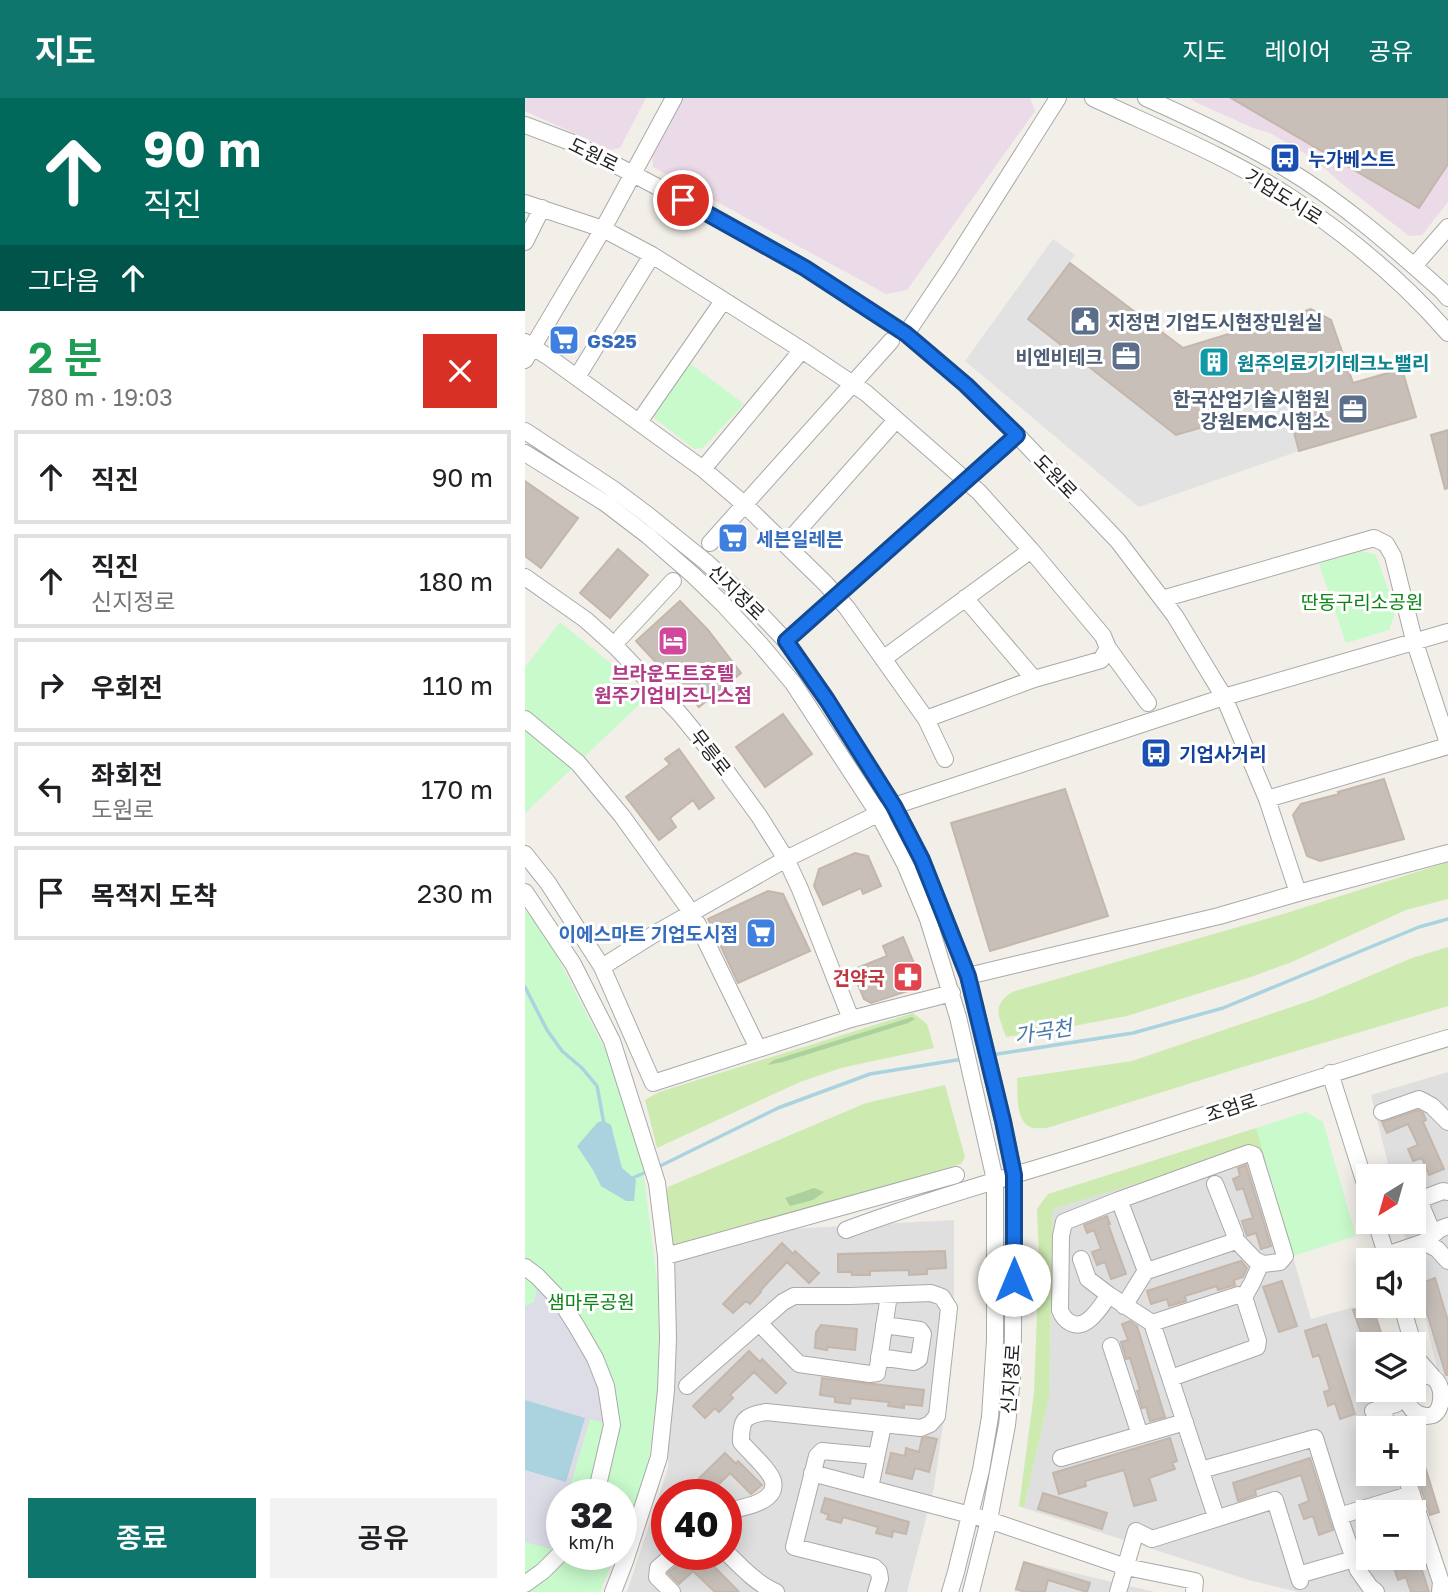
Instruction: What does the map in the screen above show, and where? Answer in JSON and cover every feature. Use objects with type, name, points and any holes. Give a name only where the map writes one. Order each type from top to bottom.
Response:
[{"type":"street","points":[[674,98],[603,229],[528,349],[577,377],[703,469],[786,544],[837,595],[926,719],[945,759]]},
{"type":"street","points":[[710,543],[748,508],[859,389],[899,338],[949,270],[1058,98]]},
{"type":"street","name":"기업도시로","points":[[1093,98],[1232,164],[1289,197],[1335,229],[1379,265],[1426,308],[1448,333]]},
{"type":"street","name":"기업도시로","points":[[1146,98],[1238,141],[1288,170],[1381,237],[1448,298]]},
{"type":"street","name":"도원로","points":[[525,125],[573,143],[805,268],[966,385],[1017,435],[1118,541],[1175,616],[1224,697],[1267,799],[1298,892]]},
{"type":"street","points":[[525,203],[603,229],[652,255],[859,389],[979,492],[1103,636],[1108,648],[1148,703]]},
{"type":"street","points":[[525,242],[542,208]]},
{"type":"street","points":[[1414,266],[1448,227]]},
{"type":"street","points":[[577,377],[652,255]]},
{"type":"street","points":[[639,422],[723,301]]},
{"type":"street","points":[[703,469],[801,350]]},
{"type":"street","points":[[786,544],[896,420]]},
{"type":"street","name":"신지정로","points":[[525,431],[649,516],[715,571],[786,641],[894,806],[922,860],[968,976],[1014,1175],[1012,1378],[1007,1425],[989,1520],[971,1592]]},
{"type":"street","points":[[786,641],[1017,435]]},
{"type":"street","name":"신지정로","points":[[525,453],[605,503],[647,535],[694,575],[760,643],[793,683],[878,813],[905,864],[928,919],[952,993],[995,1180],[995,1340],[990,1417],[981,1470],[950,1592]]},
{"type":"street","points":[[1161,598],[1374,538],[1386,544],[1393,556],[1414,640],[1448,745],[1267,799]]},
{"type":"street","points":[[883,659],[1031,550]]},
{"type":"street","name":"무릉로","points":[[525,577],[586,620],[649,680],[721,764],[786,859],[851,1019]]},
{"type":"street","points":[[621,637],[673,580]]},
{"type":"street","points":[[965,598],[1034,679]]},
{"type":"street","points":[[601,967],[786,859],[894,806],[1224,697],[1448,632]]},
{"type":"street","points":[[926,719],[1034,679],[1101,660],[1108,648]]},
{"type":"street","points":[[525,719],[578,763],[622,816],[686,905]]},
{"type":"street","points":[[968,976],[1219,916],[1298,892],[1448,853]]},
{"type":"street","points":[[525,854],[548,883],[601,967],[653,1083],[851,1019],[952,993]]},
{"type":"street","points":[[525,892],[573,964],[612,1041],[657,1183],[666,1256],[668,1338],[659,1457],[613,1592]]},
{"type":"street","points":[[697,923],[755,1042]]},
{"type":"street","name":"조엄로","points":[[846,1230],[1330,1073],[1448,1038]]},
{"type":"street","points":[[1330,1073],[1359,1164]]},
{"type":"street","points":[[1382,1112],[1419,1099],[1432,1106],[1448,1122]]},
{"type":"street","points":[[1109,1295],[1091,1318],[1079,1325],[1072,1324],[1062,1316],[1061,1236],[1064,1222],[1249,1153],[1254,1155],[1285,1256],[1280,1262],[1263,1264],[1255,1260],[1234,1238]]},
{"type":"street","points":[[666,1256],[956,1175]]},
{"type":"street","points":[[1147,1269],[1233,1242],[1235,1235],[1215,1184]]},
{"type":"street","points":[[1448,1192],[1443,1191],[1419,1200],[1428,1238],[1448,1261]]},
{"type":"street","points":[[1123,1210],[1147,1269]]},
{"type":"street","points":[[1406,1248],[1448,1226]]},
{"type":"street","points":[[1081,1259],[1088,1279],[1152,1323],[1216,1517]]},
{"type":"street","points":[[1171,1378],[1257,1347],[1258,1341],[1244,1297],[1261,1263]]},
{"type":"street","points":[[525,1267],[537,1276],[566,1309],[594,1358],[606,1386],[612,1425],[599,1479]]},
{"type":"street","points":[[1124,1306],[1147,1269]]},
{"type":"street","points":[[687,1386],[783,1302],[794,1296],[931,1293],[942,1297],[949,1308],[937,1416],[930,1424],[921,1429],[766,1412],[752,1414],[743,1421],[741,1442],[773,1480],[773,1489],[766,1499],[754,1505],[742,1505]]},
{"type":"street","points":[[760,1324],[799,1364],[877,1373],[889,1295]]},
{"type":"street","points":[[1152,1323],[1238,1295],[1244,1297]]},
{"type":"street","points":[[879,1357],[914,1362],[919,1359],[923,1334],[920,1330],[884,1325]]},
{"type":"street","points":[[1111,1346],[1140,1435]]},
{"type":"street","points":[[1384,1416],[1399,1410],[1428,1416],[1440,1412],[1448,1395],[1443,1383],[1426,1374]]},
{"type":"street","points":[[1382,1416],[1397,1402]]},
{"type":"street","points":[[1408,1402],[1415,1412]]},
{"type":"street","points":[[1061,1458],[1185,1422]]},
{"type":"street","points":[[870,1488],[883,1425]]},
{"type":"street","points":[[1201,1470],[1315,1438],[1354,1559],[1364,1579],[1375,1592]]},
{"type":"street","points":[[876,1456],[822,1451],[817,1456],[794,1547],[874,1567],[879,1572],[880,1579],[876,1592]]},
{"type":"street","points":[[812,1473],[969,1514],[1126,1567],[1195,1581],[1194,1592]]},
{"type":"street","points":[[1409,1486],[1441,1582],[1440,1592]]},
{"type":"street","points":[[1339,1517],[1412,1494]]},
{"type":"street","points":[[1118,1592],[1136,1531],[1152,1539],[1275,1500],[1299,1578],[1354,1559]]},
{"type":"street","points":[[742,1567],[775,1592]]},
{"type":"street","points":[[525,1584],[546,1568]]},
{"type":"street","points":[[658,1570],[657,1577],[672,1592]]},
{"type":"shaded area","points":[[525,98],[646,98],[620,148],[611,150],[525,111]]},
{"type":"shaded area","points":[[676,98],[1030,98],[1035,111],[907,290],[886,294],[653,167],[651,143]]},
{"type":"shaded area","points":[[1190,98],[1448,98],[1448,202],[1422,235],[1409,236],[1314,159],[1270,133],[1253,128]]},
{"type":"shaded area","points":[[1053,239],[1075,255],[1028,319],[1176,435],[1230,419],[1228,407],[1294,388],[1303,417],[1291,421],[1299,451],[1139,507],[965,361]]},
{"type":"shaded area","points":[[1448,1072],[1448,1392],[1442,1371],[1438,1372],[1425,1318],[1426,1248],[1408,1248],[1404,1234],[1426,1234],[1426,1164],[1388,1164],[1371,1095]]},
{"type":"shaded area","points":[[1260,1144],[1311,1319],[1354,1307],[1363,1332],[1356,1332],[1356,1402],[1387,1402],[1393,1416],[1356,1416],[1356,1486],[1415,1486],[1419,1500],[1356,1500],[1356,1570],[1426,1570],[1426,1525],[1446,1592],[1298,1592],[1249,1580],[1024,1508],[1049,1398],[1053,1209]]},
{"type":"shaded area","points":[[954,1220],[954,1308],[947,1397],[934,1487],[907,1592],[627,1592],[634,1570],[637,1570],[637,1562],[651,1519],[651,1570],[742,1570],[742,1479],[664,1479],[668,1468],[674,1259],[789,1229]]},
{"type":"shaded area","points":[[538,1285],[566,1315],[586,1348],[603,1397],[604,1423],[590,1419],[572,1479],[546,1479],[546,1548],[525,1542],[525,1306],[534,1302]]},
{"type":"shaded area","points":[[1023,1561],[1155,1592],[1014,1592]]},
{"type":"green space","points":[[688,362],[744,404],[703,448],[694,449],[654,418],[653,410]]},
{"type":"green space","name":"딴동구리소공원","points":[[1362,551],[1376,555],[1396,611],[1389,630],[1346,643],[1319,564]]},
{"type":"green space","points":[[560,622],[609,662],[643,701],[525,813],[525,667]]},
{"type":"green space","points":[[1448,862],[1448,899],[1406,910],[1292,962],[1127,1016],[1006,1037],[999,1017],[999,1007],[1012,992],[1280,915]]},
{"type":"green space","name":"샘마루공원","points":[[525,910],[545,933],[611,1061],[638,1128],[658,1288],[659,1375],[647,1476],[637,1501],[637,1479],[546,1479],[546,1570],[609,1570],[600,1592],[525,1592]]},
{"type":"green space","points":[[1448,947],[1448,1006],[1047,1128],[1030,1127],[1022,1118],[1018,1105],[1017,1078],[1132,1061],[1315,999],[1412,958]]},
{"type":"green space","points":[[913,1013],[927,1024],[934,1048],[841,1068],[800,1082],[657,1148],[645,1100],[659,1092]]},
{"type":"green space","points":[[912,1017],[915,1019],[908,1023],[767,1065],[774,1060]]},
{"type":"green space","points":[[945,1085],[965,1157],[961,1164],[674,1249],[665,1200],[668,1187],[866,1103]]},
{"type":"green space","points":[[1306,1112],[1323,1122],[1356,1236],[1293,1256],[1256,1128]]},
{"type":"green space","points":[[1256,1128],[1263,1131],[1273,1164],[1264,1165],[1253,1148],[1053,1209],[1049,1398],[1024,1508],[1019,1506],[1034,1393],[1039,1258],[1037,1209],[1048,1194]]},
{"type":"green space","points":[[814,1188],[824,1192],[813,1200],[790,1206],[785,1198]]},
{"type":"water","points":[[604,1121],[611,1125],[622,1168],[636,1180],[634,1201],[626,1201],[601,1186],[577,1146],[598,1122]]},
{"type":"water","points":[[525,1400],[585,1418],[567,1479],[556,1479],[525,1470]]},
{"type":"building","points":[[1231,98],[1448,98],[1448,164],[1419,208]]},
{"type":"building","name":"원주의료기기테크노밸리","points":[[1070,263],[1183,348],[1311,309],[1331,320],[1353,383],[1402,369],[1416,417],[1299,451],[1291,421],[1303,417],[1295,388],[1228,407],[1230,419],[1176,435],[1028,319]]},
{"type":"building","points":[[1448,430],[1448,488],[1445,489],[1431,435]]},
{"type":"building","points":[[525,481],[578,518],[541,568],[525,556]]},
{"type":"building","points":[[618,549],[648,575],[610,618],[580,593]]},
{"type":"building","points":[[680,601],[708,630],[741,673],[699,707],[667,668],[664,671],[636,641]]},
{"type":"building","points":[[783,714],[812,754],[765,787],[736,747]]},
{"type":"building","points":[[679,749],[714,798],[699,809],[693,800],[670,818],[676,827],[659,840],[626,797],[670,764],[665,759]]},
{"type":"building","points":[[1384,779],[1404,839],[1320,861],[1307,856],[1293,815],[1301,804]]},
{"type":"building","points":[[1065,789],[1108,916],[990,951],[951,823]]},
{"type":"building","points":[[855,853],[868,856],[881,886],[863,894],[861,888],[823,905],[814,886],[819,869]]},
{"type":"building","points":[[768,891],[783,894],[810,951],[738,983],[708,919]]},
{"type":"building","points":[[903,937],[920,978],[914,989],[871,1003],[864,999],[852,970],[887,956],[883,946]]},
{"type":"building","points":[[1418,1110],[1423,1113],[1426,1120],[1423,1122],[1444,1169],[1429,1175],[1422,1158],[1413,1161],[1408,1149],[1418,1145],[1408,1124],[1387,1133],[1382,1122]]},
{"type":"building","points":[[1246,1165],[1271,1246],[1261,1249],[1256,1233],[1247,1236],[1242,1221],[1253,1218],[1243,1188],[1237,1190],[1233,1179],[1240,1176],[1238,1168]]},
{"type":"building","points":[[1107,1216],[1126,1274],[1111,1279],[1105,1262],[1097,1265],[1092,1252],[1101,1249],[1094,1230],[1087,1233],[1084,1225]]},
{"type":"building","points":[[782,1243],[819,1273],[809,1283],[787,1262],[750,1304],[746,1301],[733,1313],[723,1304]]},
{"type":"building","points":[[945,1251],[946,1268],[927,1269],[927,1274],[909,1275],[909,1270],[870,1271],[870,1275],[838,1272],[838,1254]]},
{"type":"building","points":[[1241,1261],[1247,1268],[1243,1277],[1234,1280],[1235,1285],[1218,1290],[1217,1286],[1185,1296],[1186,1301],[1169,1306],[1167,1299],[1151,1304],[1147,1291]]},
{"type":"building","points":[[1435,1278],[1448,1321],[1448,1375],[1426,1310],[1426,1281]]},
{"type":"building","points":[[1282,1281],[1297,1326],[1279,1332],[1263,1287]]},
{"type":"building","points":[[1356,1309],[1356,1318],[1376,1318],[1381,1332],[1361,1332],[1353,1310]]},
{"type":"building","points":[[1130,1321],[1137,1326],[1165,1417],[1150,1421],[1146,1407],[1142,1408],[1137,1391],[1140,1390],[1130,1358],[1126,1359],[1121,1342],[1128,1340],[1122,1324]]},
{"type":"building","points":[[1326,1324],[1355,1414],[1340,1419],[1335,1403],[1328,1406],[1324,1392],[1330,1390],[1319,1355],[1313,1357],[1305,1331]]},
{"type":"building","points":[[821,1325],[857,1329],[855,1350],[815,1348],[816,1332]]},
{"type":"building","points":[[749,1351],[760,1362],[762,1359],[786,1383],[776,1393],[754,1372],[730,1395],[733,1398],[719,1412],[715,1408],[705,1418],[693,1406]]},
{"type":"building","points":[[822,1378],[924,1390],[922,1406],[904,1404],[904,1408],[888,1406],[889,1402],[851,1398],[850,1404],[835,1402],[835,1397],[820,1395]]},
{"type":"building","points":[[922,1438],[937,1439],[929,1472],[915,1468],[912,1479],[886,1473],[891,1453],[905,1456],[906,1448],[919,1452]]},
{"type":"building","points":[[1170,1438],[1177,1461],[1172,1463],[1175,1469],[1149,1478],[1156,1500],[1134,1506],[1124,1470],[1085,1481],[1086,1486],[1059,1494],[1053,1473]]},
{"type":"building","points":[[725,1453],[736,1464],[738,1461],[762,1485],[751,1494],[742,1485],[742,1479],[736,1479],[730,1473],[724,1479],[698,1479]]},
{"type":"building","points":[[1310,1458],[1333,1530],[1319,1535],[1313,1516],[1304,1519],[1299,1505],[1309,1501],[1301,1475],[1255,1490],[1256,1495],[1238,1501],[1233,1483]]},
{"type":"building","points":[[1426,1470],[1439,1512],[1430,1515],[1420,1486],[1426,1486]]},
{"type":"building","points":[[1043,1493],[1107,1513],[1102,1529],[1038,1509]]},
{"type":"building","points":[[825,1498],[909,1522],[906,1534],[893,1531],[892,1537],[876,1533],[878,1527],[843,1517],[841,1523],[827,1519],[829,1515],[821,1512]]},
{"type":"building","points":[[1024,1562],[1090,1583],[1087,1592],[1048,1580],[1045,1592],[1016,1589]]},
{"type":"building","points":[[672,1570],[718,1570],[739,1592],[715,1592],[693,1571],[679,1584],[668,1573]]},
{"type":"building","points":[[1395,1570],[1422,1570],[1429,1592],[1411,1592],[1406,1577],[1398,1580]]},
{"type":"waterway","name":"가곡천","points":[[991,1055],[1133,1033],[1223,1008],[1419,927],[1448,919]]},
{"type":"waterway","points":[[525,987],[547,1030],[562,1051],[582,1068],[597,1086],[604,1124]]},
{"type":"waterway","name":"가곡천","points":[[656,1168],[778,1108],[870,1074],[963,1059]]},
{"type":"waterway","points":[[630,1179],[649,1171]]},
{"type":"place","name":"누가베스트","points":[[1285,158]]},
{"type":"place","name":"지정면 기업도시현장민원실","points":[[1085,321]]},
{"type":"place","name":"GS25","points":[[564,340]]},
{"type":"place","name":"비엔비테크","points":[[1126,356]]},
{"type":"place","name":"원주의료기기테크노밸리","points":[[1214,362]]},
{"type":"place","name":"한국산업기술시험원 강원EMC시험소","points":[[1353,409]]},
{"type":"place","name":"세븐일레븐","points":[[733,538]]},
{"type":"place","name":"브라운도트호텔 원주기업비즈니스점","points":[[673,641]]},
{"type":"place","name":"기업사거리","points":[[1156,753]]},
{"type":"place","name":"이에스마트 기업도시점","points":[[761,933]]},
{"type":"place","name":"건약국","points":[[908,977]]},
{"type":"route","points":[[683,200],[805,268],[906,334],[966,385],[1017,435],[786,641],[894,806],[922,860],[968,976],[1014,1175],[1014,1280]]}]
